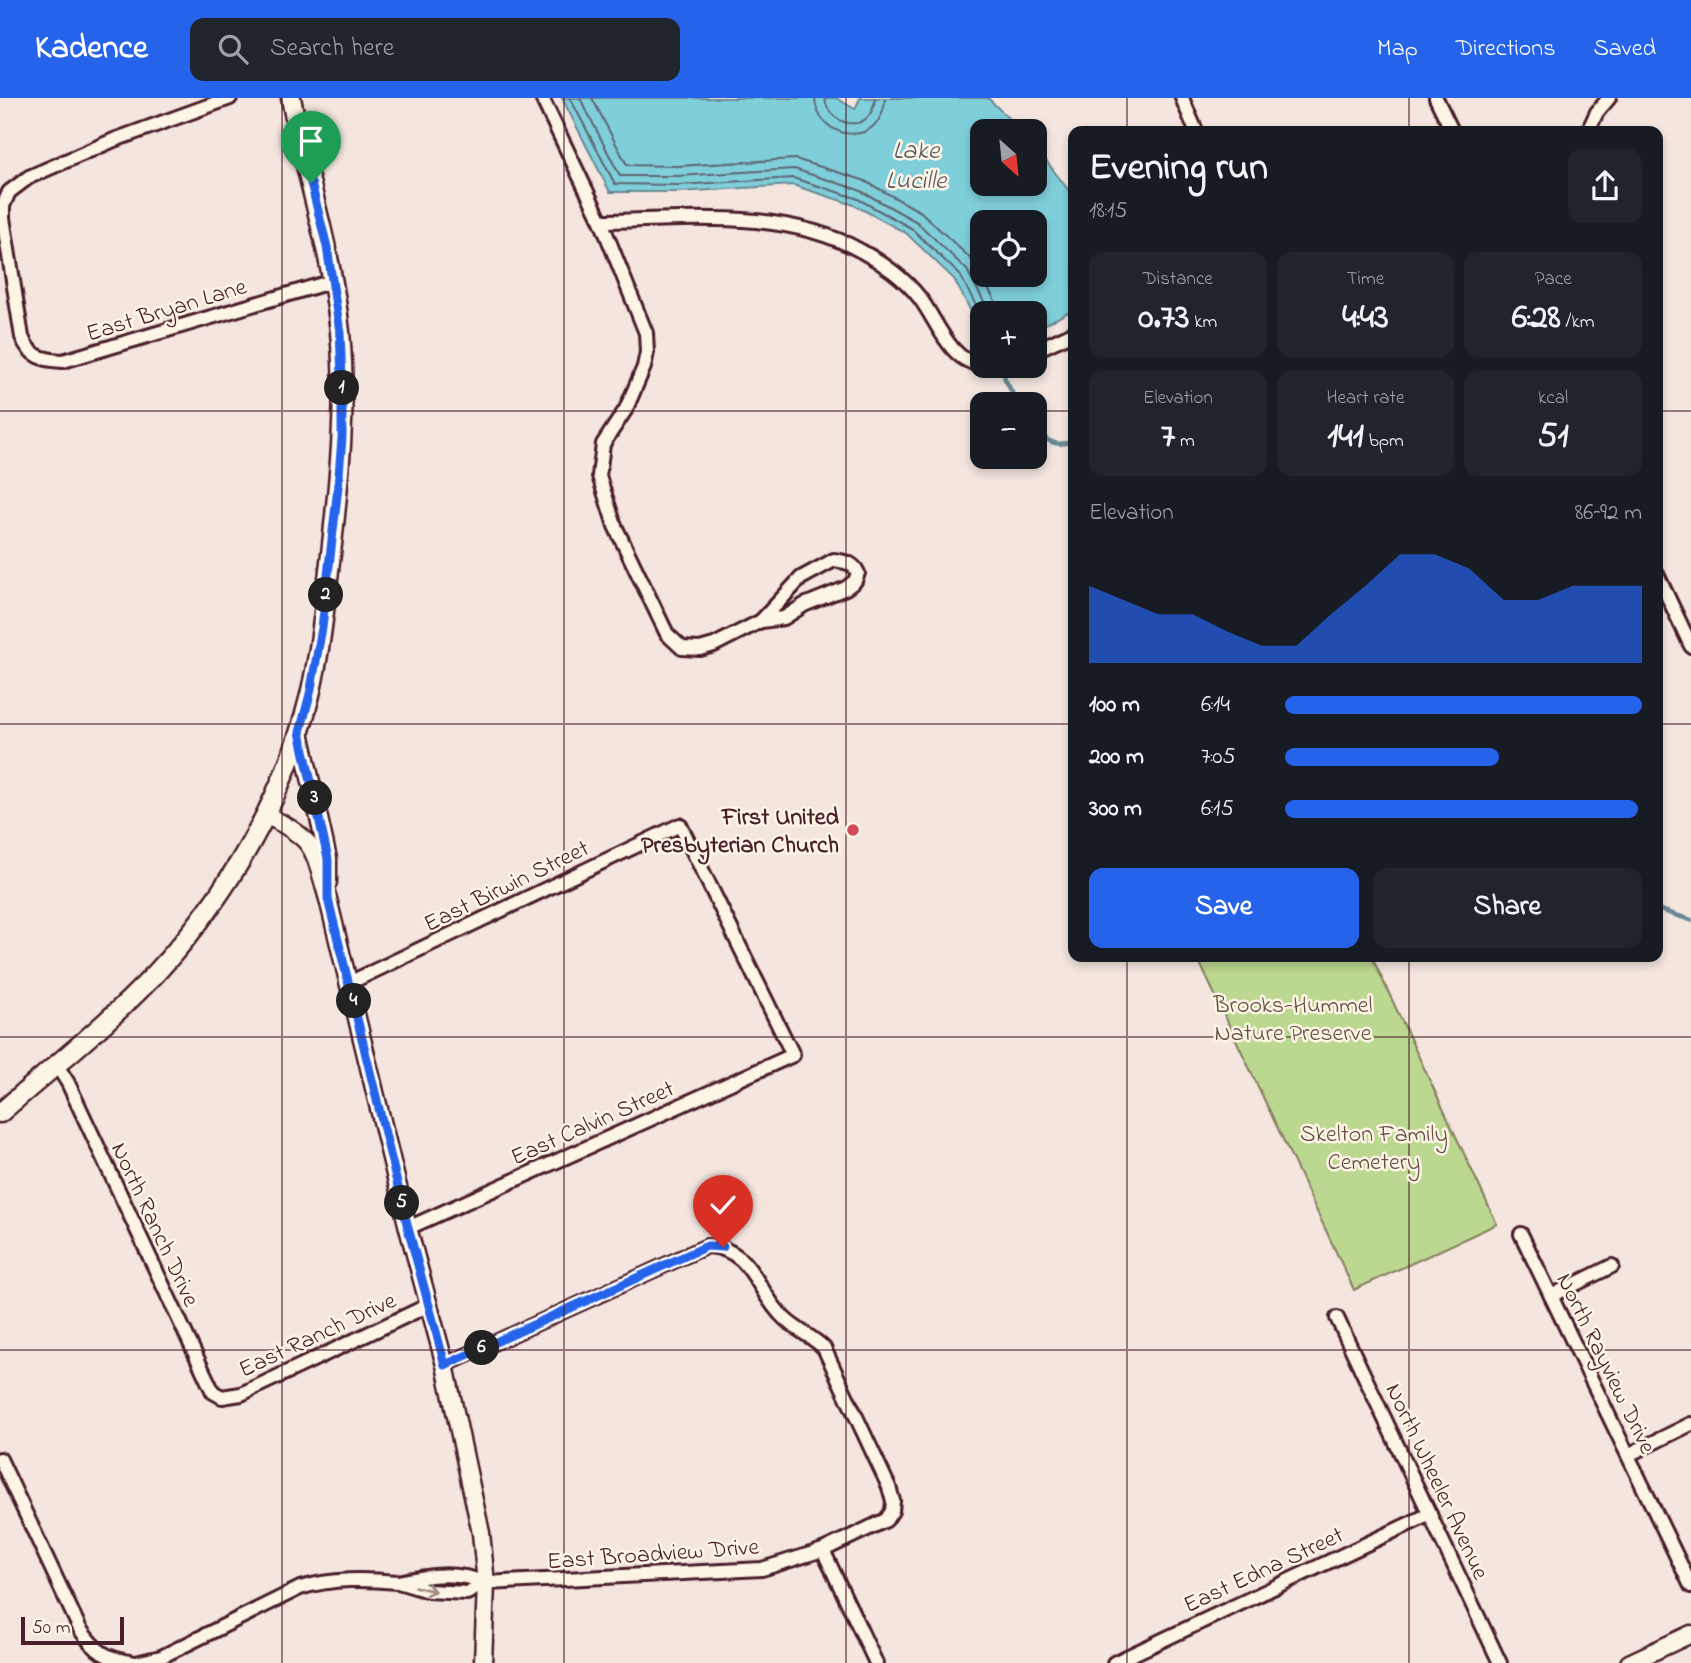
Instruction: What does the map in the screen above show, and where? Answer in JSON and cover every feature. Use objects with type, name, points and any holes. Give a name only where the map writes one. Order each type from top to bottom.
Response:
[{"type":"main road","points":[[0,1113],[135,993],[182,943],[230,877],[266,815],[300,732],[322,628],[341,451],[342,377],[340,332],[327,247],[291,98]]},
{"type":"street","name":"East Bryan Lane","points":[[230,98],[114,140],[29,177],[9,192],[3,206],[3,218],[22,337],[26,347],[35,357],[63,361],[332,281]]},
{"type":"street","points":[[542,98],[601,221],[646,333],[648,352],[644,367],[626,410],[603,444],[598,475],[615,526],[667,634],[682,648],[700,649],[714,646],[761,621],[802,578],[819,567],[834,560],[855,566],[858,573],[855,581],[846,588],[804,605],[784,618],[761,621]]},
{"type":"street","points":[[1182,98],[1194,126]]},
{"type":"street","points":[[1436,98],[1449,126]]},
{"type":"street","points":[[1590,126],[1597,112],[1609,98]]},
{"type":"street","points":[[601,221],[728,219],[794,226],[834,237],[862,251],[893,272],[919,296],[948,342],[970,362]]},
{"type":"street","points":[[1047,345],[1068,335]]},
{"type":"street","points":[[1663,587],[1691,646]]},
{"type":"street","points":[[300,732],[328,859],[328,899]]},
{"type":"street","points":[[266,815],[295,829],[307,839],[314,850],[328,899],[408,1228],[445,1365],[481,1533],[486,1583],[483,1663]]},
{"type":"street","name":"East Birwin Street","points":[[349,984],[680,825],[793,1055]]},
{"type":"street","name":"East Calvin Street","points":[[408,1228],[793,1055]]},
{"type":"street","name":"North Ranch Drive","points":[[56,1064],[68,1083],[207,1385],[222,1398]]},
{"type":"street","name":"North Rayview Drive","points":[[1521,1234],[1691,1586]]},
{"type":"street","name":"East Broadview Drive","points":[[0,1459],[80,1629],[93,1647],[113,1660],[135,1663],[161,1657],[300,1588],[317,1583],[354,1578],[398,1582],[429,1575],[467,1576],[486,1583],[742,1571],[783,1563],[823,1550],[886,1520],[892,1511],[893,1501],[889,1488],[824,1348],[813,1337],[785,1320],[747,1265],[723,1247],[707,1246],[445,1365]]},
{"type":"street","points":[[1551,1296],[1612,1266]]},
{"type":"street","name":"East Ranch Drive","points":[[222,1398],[241,1394],[429,1305]]},
{"type":"street","name":"North Wheeler Avenue","points":[[1337,1318],[1500,1663]]},
{"type":"street","points":[[1628,1455],[1691,1424]]},
{"type":"street","name":"East Edna Street","points":[[1114,1663],[1430,1514]]},
{"type":"street","points":[[823,1550],[876,1663]]},
{"type":"street","points":[[1629,1663],[1691,1634]]},
{"type":"green space","name":"Skelton Family Cemetery","points":[[1199,962],[1374,962],[1497,1224],[1354,1290]]},
{"type":"water","name":"Lake Lucille","points":[[562,98],[836,98],[855,109],[860,98],[988,98],[1009,119],[970,119],[970,196],[1047,196],[1047,162],[1068,189],[1068,313],[1047,323],[1047,301],[970,301],[970,309],[954,279],[906,233],[854,205],[793,185],[679,192],[610,192]]},
{"type":"waterway","points":[[1005,378],[1012,392]]},
{"type":"waterway","points":[[1047,439],[1061,444],[1068,442]]},
{"type":"waterway","points":[[1663,911],[1691,920]]},
{"type":"place","name":"First United Presbyterian Church","points":[[853,830]]},
{"type":"route","points":[[311,183],[327,247],[340,332],[342,438],[322,628],[300,732],[328,859],[328,899],[408,1228],[445,1365],[707,1246],[723,1247]]},
{"type":"park label","name":"Brooks-Hummel Nature Preserve","points":[[1293,1018]]}]
